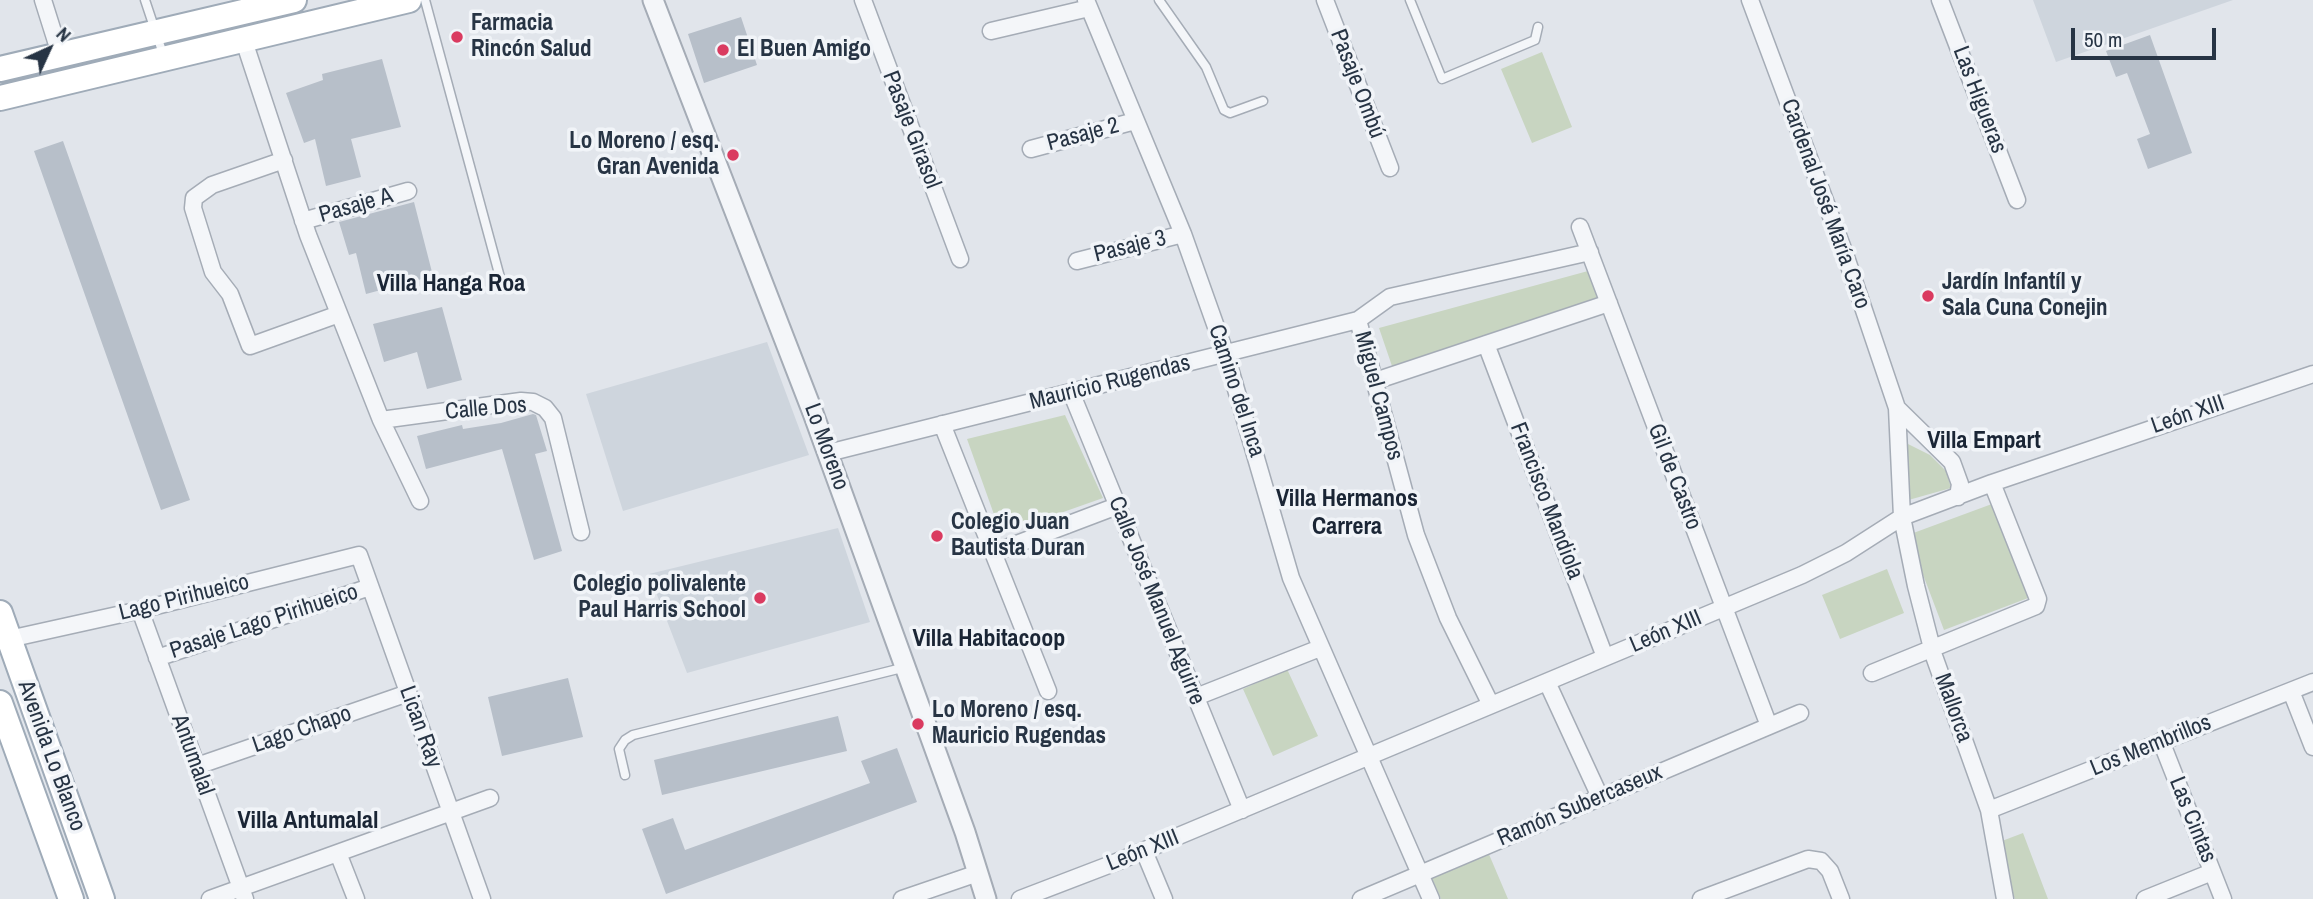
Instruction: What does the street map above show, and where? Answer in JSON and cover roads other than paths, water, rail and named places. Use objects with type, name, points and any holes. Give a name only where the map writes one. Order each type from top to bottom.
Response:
[{"type":"main road","points":[[0,69],[294,0]]},
{"type":"main road","points":[[0,98],[409,0]]},
{"type":"main road","name":"Avenida Lo Blanco","points":[[0,613],[102,899]]},
{"type":"main road","name":"Avenida Lo Blanco","points":[[0,703],[71,899]]},
{"type":"street","points":[[43,0],[60,54]]},
{"type":"street","name":"Lo Moreno","points":[[653,0],[828,453],[986,899]]},
{"type":"street","name":"Pasaje Girasol","points":[[863,0],[960,259]]},
{"type":"street","name":"Pasaje Ombú","points":[[1325,0],[1390,168]]},
{"type":"street","name":"Cardenal José María Caro","points":[[1750,0],[1845,254],[1897,408],[1902,517]]},
{"type":"street","name":"Las Higueras","points":[[1940,0],[2017,200]]},
{"type":"street","points":[[991,31],[1088,4]]},
{"type":"street","name":"Camino del Inca","points":[[1088,4],[1183,234],[1226,355],[1251,431],[1284,556],[1320,648],[1423,874],[1431,899]]},
{"type":"street","points":[[244,41],[303,221],[381,420],[420,501]]},
{"type":"street","name":"Pasaje 2","points":[[1031,149],[1135,121]]},
{"type":"street","points":[[284,160],[212,185],[194,198],[192,208],[213,272],[230,294],[250,346],[339,314]]},
{"type":"street","name":"Pasaje A","points":[[303,221],[408,191]]},
{"type":"street","name":"Gil de Castro","points":[[1580,227],[1769,726]]},
{"type":"street","name":"Pasaje 3","points":[[1077,261],[1183,234]]},
{"type":"street","name":"Mauricio Rugendas","points":[[828,453],[1358,320],[1390,297],[1590,252]]},
{"type":"street","points":[[1375,381],[1609,303]]},
{"type":"street","name":"Miguel Campos","points":[[1358,320],[1416,535],[1448,618],[1491,705]]},
{"type":"street","name":"Francisco Mandiola","points":[[1486,344],[1605,657]]},
{"type":"street","name":"León XIII","points":[[1020,899],[1144,851],[1824,565],[1902,517],[1992,482],[2313,374]]},
{"type":"street","name":"Calle José Manuel Aguirre","points":[[1071,392],[1242,810]]},
{"type":"street","name":"Calle Dos","points":[[381,420],[521,401],[533,402],[545,408],[553,418],[581,532]]},
{"type":"street","name":"Cardenal José María Caro","points":[[1897,408],[1952,462],[1960,484],[1958,497]]},
{"type":"street","points":[[942,424],[1048,691]]},
{"type":"street","points":[[1872,673],[1932,647],[2033,610],[2038,603],[1992,482]]},
{"type":"street","points":[[993,553],[1117,506]]},
{"type":"street","name":"Mallorca","points":[[1902,517],[1932,647],[1989,810],[2006,899]]},
{"type":"street","name":"Lican Ray","points":[[359,555],[482,899]]},
{"type":"street","name":"Lago Pirihueico","points":[[9,639],[140,610],[359,555]]},
{"type":"street","name":"Pasaje Lago Pirihueico","points":[[158,657],[370,587]]},
{"type":"street","name":"Antumalal","points":[[140,610],[243,893]]},
{"type":"street","points":[[1196,697],[1320,648]]},
{"type":"street","points":[[1546,682],[1600,797]]},
{"type":"street","name":"Los Membrillos","points":[[1989,810],[2313,682]]},
{"type":"street","points":[[2291,691],[2313,747]]},
{"type":"street","name":"Lago Chapo","points":[[197,766],[408,693]]},
{"type":"street","name":"Ramón Subercaseux","points":[[1361,899],[1800,713]]},
{"type":"street","name":"Las Cintas","points":[[2161,741],[2223,899]]},
{"type":"street","points":[[210,899],[243,893],[338,853],[490,798]]},
{"type":"street","points":[[1144,851],[1164,899]]},
{"type":"street","points":[[338,853],[356,899]]},
{"type":"street","points":[[1710,897],[1808,859],[1821,861],[1830,871],[1841,899]]},
{"type":"street","points":[[2145,899],[2212,872]]},
{"type":"street","points":[[901,899],[978,873]]},
{"type":"lane","points":[[145,0],[164,60]]},
{"type":"lane","points":[[425,0],[501,281]]},
{"type":"lane","points":[[1159,0],[1206,67],[1224,110],[1230,113],[1263,101]]},
{"type":"lane","points":[[1410,0],[1442,79],[1535,40],[1538,27]]},
{"type":"lane","points":[[625,775],[620,749],[625,740],[633,735],[906,667]]},
{"type":"place","name":"Farmacia Rincón Salud","points":[[457,37]]},
{"type":"place","name":"El Buen Amigo","points":[[723,50]]},
{"type":"place","name":"Lo Moreno / esq. Gran Avenida","points":[[733,155]]},
{"type":"place","name":"Jardín Infantíl y Sala Cuna Conejin","points":[[1928,296]]},
{"type":"place","name":"Colegio Juan Bautista Duran","points":[[937,536]]},
{"type":"place","name":"Colegio polivalente Paul Harris School","points":[[760,598]]},
{"type":"place","name":"Lo Moreno / esq. Mauricio Rugendas","points":[[918,724]]},
{"type":"district","name":"Villa Hanga Roa","points":[[451,285]]},
{"type":"district","name":"Villa Empart","points":[[1984,442]]},
{"type":"district","name":"Villa Hermanos Carrera","points":[[1347,514]]},
{"type":"district","name":"Villa Habitacoop","points":[[989,640]]},
{"type":"district","name":"Villa Antumalal","points":[[308,822]]}]
